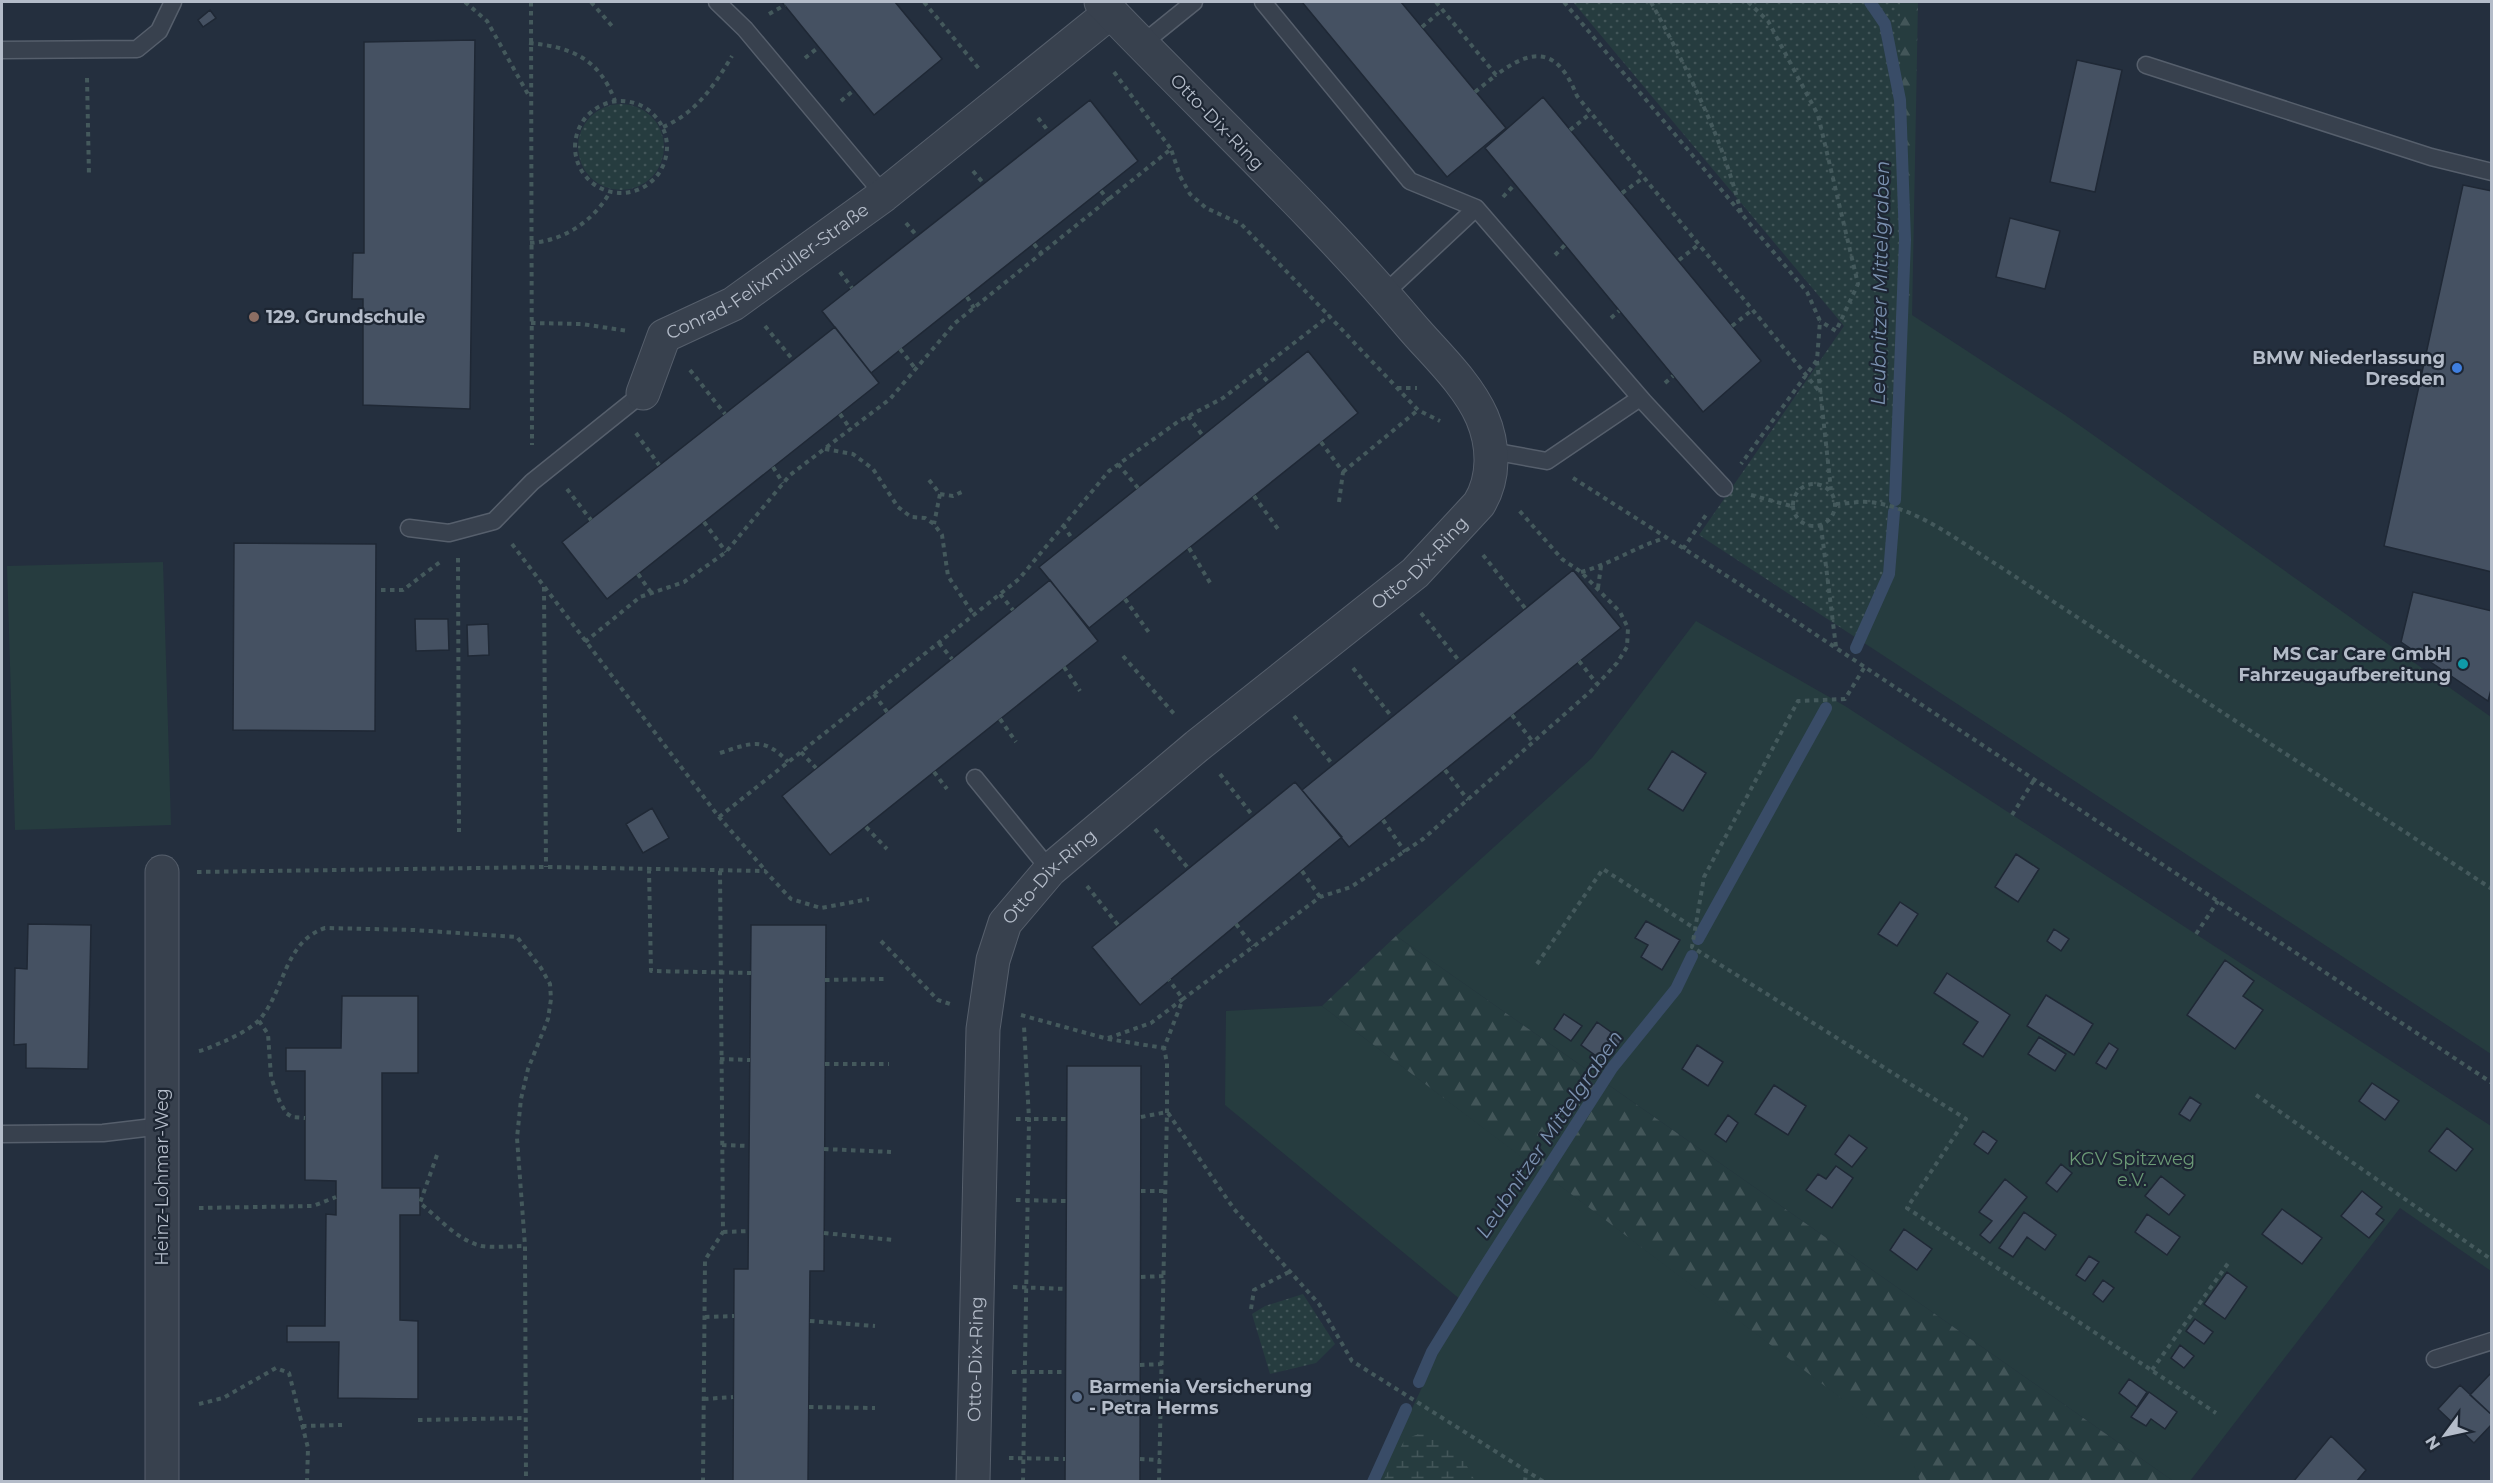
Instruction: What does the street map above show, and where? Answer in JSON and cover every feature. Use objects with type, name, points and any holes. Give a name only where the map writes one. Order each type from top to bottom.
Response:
[{"type":"street","name":"Conrad-Felixmüller-Straße","points":[[631,402],[664,336],[733,304],[884,195],[1003,99],[1106,7]]},
{"type":"street","name":"Otto-Dix-Ring","points":[[973,1470],[983,1029],[993,960],[1005,922],[1056,863],[1199,745],[1415,573],[1460,526],[1487,492],[1491,464],[1481,416],[1459,381],[1384,294],[1106,7]]},
{"type":"street","name":"Heinz-Lohmar-Weg","points":[[162,872],[160,1411],[162,1482]]},
{"type":"lane","points":[[2,50],[137,49],[159,31],[173,2]]},
{"type":"lane","points":[[717,2],[745,29],[884,195]]},
{"type":"lane","points":[[1142,44],[1194,2]]},
{"type":"lane","points":[[1263,2],[1410,181],[1476,208],[1640,398],[1724,488]]},
{"type":"lane","points":[[2146,65],[2431,157],[2492,172]]},
{"type":"lane","points":[[1384,294],[1476,208]]},
{"type":"lane","points":[[1491,464],[1547,461],[1640,398]]},
{"type":"lane","name":"Conrad-Felixmüller-Straße","points":[[494,521],[532,482],[631,402]]},
{"type":"lane","points":[[409,528],[448,533],[494,521]]},
{"type":"lane","points":[[975,778],[1056,863]]},
{"type":"lane","points":[[2,1134],[103,1133],[162,1126]]},
{"type":"lane","points":[[2435,1359],[2492,1341]]},
{"type":"path","points":[[465,2],[487,21],[529,97]]},
{"type":"path","points":[[531,2],[529,97],[532,482]]},
{"type":"path","points":[[591,2],[612,26]]},
{"type":"path","points":[[924,2],[1003,99]]},
{"type":"path","points":[[1436,2],[1496,75]]},
{"type":"path","points":[[1564,2],[1807,292],[1820,321],[1817,360],[1831,491],[1836,504],[1834,516],[1821,526],[1804,525],[1795,516],[1791,506],[1793,497],[1801,486],[1815,483],[1831,491]]},
{"type":"path","points":[[1651,2],[1685,66],[1732,174],[1741,213]]},
{"type":"path","points":[[1748,2],[1768,21],[1818,115],[1858,284],[1836,332],[1820,321]]},
{"type":"path","points":[[1422,27],[1442,10]]},
{"type":"path","points":[[663,127],[689,113],[701,101],[724,70],[745,29]]},
{"type":"path","points":[[529,43],[561,46],[590,62],[610,87],[615,101]]},
{"type":"path","points":[[86,50],[89,176]]},
{"type":"path","points":[[1475,92],[1514,62],[1529,56],[1557,62],[1567,73],[1577,96],[1820,392]]},
{"type":"path","points":[[615,101],[637,104],[648,109],[663,127],[668,149],[661,172],[644,188],[621,194],[610,192],[589,181],[582,172],[575,150],[579,128],[593,110],[615,101]]},
{"type":"path","points":[[1570,130],[1591,113]]},
{"type":"path","points":[[585,642],[640,597],[684,582],[726,552],[783,483],[890,399],[956,323],[1171,149],[1180,176],[1190,194],[1206,208],[1241,224],[1418,410],[1343,472],[1339,502]]},
{"type":"path","points":[[1622,193],[1643,178]]},
{"type":"path","points":[[1101,191],[1109,201]]},
{"type":"path","points":[[530,243],[561,238],[590,217],[610,192]]},
{"type":"path","points":[[1034,244],[1042,254]]},
{"type":"path","points":[[1679,260],[1698,245]]},
{"type":"path","points":[[967,297],[974,308]]},
{"type":"path","points":[[1732,326],[1752,310]]},
{"type":"path","points":[[719,817],[1019,579],[1090,492],[1118,464],[1188,416],[1223,398],[1329,316]]},
{"type":"path","points":[[530,323],[582,324],[664,336],[725,414]]},
{"type":"path","points":[[900,349],[915,368]]},
{"type":"path","points":[[1683,549],[1724,488],[1817,360]]},
{"type":"path","points":[[1258,371],[1269,383]]},
{"type":"path","points":[[631,402],[659,465]]},
{"type":"path","points":[[840,414],[851,429]]},
{"type":"path","points":[[1188,416],[1203,436]]},
{"type":"path","points":[[1321,442],[1343,472]]},
{"type":"path","points":[[824,449],[853,454],[873,469],[898,507],[911,517],[925,519],[934,524],[942,535],[948,576],[974,615]]},
{"type":"path","points":[[1547,461],[1836,648],[2492,1083]]},
{"type":"path","points":[[1118,464],[1138,488]]},
{"type":"path","points":[[1108,1039],[1151,1023],[1320,897],[1351,887],[1405,852],[1468,800],[1597,684],[1627,647],[1628,628],[1620,612],[1581,572],[1562,559],[1491,464]]},
{"type":"path","points":[[773,467],[783,483]]},
{"type":"path","points":[[929,480],[939,494],[934,524]]},
{"type":"path","points":[[1724,488],[1791,506]]},
{"type":"path","points":[[939,494],[953,496],[964,490]]},
{"type":"path","points":[[1254,495],[1278,529]]},
{"type":"path","points":[[573,496],[591,520]]},
{"type":"path","points":[[1836,504],[1867,502],[1900,508],[1917,516],[1999,566],[2492,889]]},
{"type":"path","points":[[494,521],[719,817],[791,899],[821,909],[869,899]]},
{"type":"path","points":[[704,522],[726,552]]},
{"type":"path","points":[[1063,525],[1073,540]]},
{"type":"path","points":[[1460,526],[1525,608]]},
{"type":"path","points":[[1821,526],[1836,648]]},
{"type":"path","points":[[1581,572],[1601,566],[1639,546],[1666,538]]},
{"type":"path","points":[[1189,548],[1212,586]]},
{"type":"path","points":[[458,549],[459,832]]},
{"type":"path","points":[[1598,589],[1601,566]]},
{"type":"path","points":[[638,574],[652,594]]},
{"type":"path","points":[[1399,585],[1460,662]]},
{"type":"path","points":[[544,586],[546,867]]},
{"type":"path","points":[[1000,594],[1013,610]]},
{"type":"path","points":[[1125,599],[1150,634]]},
{"type":"path","points":[[1331,640],[1392,717]]},
{"type":"path","points":[[939,643],[952,659]]},
{"type":"path","points":[[1123,656],[1199,745],[1253,816]]},
{"type":"path","points":[[1579,661],[1597,684]]},
{"type":"path","points":[[1064,667],[1080,691]]},
{"type":"path","points":[[1864,668],[1845,699],[1798,701],[1704,878],[1692,947],[1966,1119],[1907,1208],[2216,1413]]},
{"type":"path","points":[[1272,687],[1333,765]]},
{"type":"path","points":[[874,694],[886,712]]},
{"type":"path","points":[[1512,715],[1533,742]]},
{"type":"path","points":[[1000,719],[1016,742]]},
{"type":"path","points":[[720,753],[746,745],[763,743],[778,751],[788,762]]},
{"type":"path","points":[[801,752],[816,768]]},
{"type":"path","points":[[1444,770],[1468,800]]},
{"type":"path","points":[[934,772],[953,797]]},
{"type":"path","points":[[2012,815],[2034,780]]},
{"type":"path","points":[[1131,801],[1188,868]]},
{"type":"path","points":[[1383,820],[1405,852]]},
{"type":"path","points":[[866,827],[887,849]]},
{"type":"path","points":[[1056,863],[1118,925]]},
{"type":"path","points":[[162,872],[546,867],[765,871]]},
{"type":"path","points":[[649,869],[651,971],[751,973]]},
{"type":"path","points":[[703,1482],[705,1260],[723,1232],[720,869]]},
{"type":"path","points":[[1537,964],[1603,869],[1694,927]]},
{"type":"path","points":[[1302,870],[1320,897]]},
{"type":"path","points":[[2196,933],[2218,901]]},
{"type":"path","points":[[1236,924],[1253,946]]},
{"type":"path","points":[[162,1051],[203,1051],[258,1021],[272,1002],[298,945],[312,932],[325,928],[414,930],[517,938],[550,984],[551,999],[548,1019],[528,1070],[519,1119],[518,1173],[525,1246],[526,1482]]},
{"type":"path","points":[[881,941],[938,1000],[961,1008],[987,1006],[1108,1039],[1164,1048]]},
{"type":"path","points":[[825,980],[884,979]]},
{"type":"path","points":[[1169,980],[1183,999]]},
{"type":"path","points":[[1159,1482],[1167,1112],[1167,1063],[1164,1048],[1183,999]]},
{"type":"path","points":[[1023,1016],[1029,1119],[1023,1482]]},
{"type":"path","points":[[258,1021],[268,1034],[271,1077],[279,1100],[286,1113],[292,1117],[305,1118]]},
{"type":"path","points":[[720,1059],[750,1060]]},
{"type":"path","points":[[825,1064],[889,1064]]},
{"type":"path","points":[[2256,1095],[2492,1260]]},
{"type":"path","points":[[1141,1117],[1167,1112]]},
{"type":"path","points":[[1167,1112],[1234,1209],[1319,1304],[1352,1361],[1544,1482]]},
{"type":"path","points":[[981,1119],[1066,1119]]},
{"type":"path","points":[[723,1144],[749,1146]]},
{"type":"path","points":[[824,1149],[891,1152]]},
{"type":"path","points":[[437,1155],[420,1203],[460,1236],[483,1246],[525,1246]]},
{"type":"path","points":[[1141,1191],[1166,1191]]},
{"type":"path","points":[[162,1211],[313,1206],[336,1197]]},
{"type":"path","points":[[979,1200],[1066,1201]]},
{"type":"path","points":[[723,1232],[748,1231]]},
{"type":"path","points":[[824,1233],[893,1240]]},
{"type":"path","points":[[2152,1370],[2229,1262]]},
{"type":"path","points":[[1251,1309],[1254,1290],[1289,1272]]},
{"type":"path","points":[[1140,1277],[1164,1276]]},
{"type":"path","points":[[977,1285],[1066,1289]]},
{"type":"path","points":[[705,1317],[734,1316]]},
{"type":"path","points":[[810,1321],[875,1326]]},
{"type":"path","points":[[1140,1365],[1162,1364]]},
{"type":"path","points":[[160,1411],[223,1398],[276,1368],[289,1373],[308,1448],[307,1482]]},
{"type":"path","points":[[1026,1372],[1066,1372]]},
{"type":"path","points":[[704,1399],[733,1397]]},
{"type":"path","points":[[809,1407],[875,1408]]},
{"type":"path","points":[[418,1420],[526,1418]]},
{"type":"path","points":[[302,1426],[342,1425]]},
{"type":"path","points":[[973,1470],[1022,1459],[1065,1459]]},
{"type":"path","points":[[1140,1459],[1160,1460]]},
{"type":"path","points":[[1525,1482],[1526,1470]]},
{"type":"green space","points":[[1573,2],[1900,2],[1901,243],[1885,571],[1855,637],[1699,535],[1844,326]]},
{"type":"green space","points":[[1898,2],[1918,2],[1912,315],[1897,314],[1901,243]]},
{"type":"green space","points":[[621,104],[638,107],[657,123],[661,130],[664,147],[661,164],[645,183],[638,187],[621,190],[604,187],[585,171],[581,164],[578,147],[581,130],[597,111],[604,107]]},
{"type":"green space","points":[[1897,314],[1912,315],[2065,415],[2491,717],[2491,1054],[1855,637],[1885,571]]},
{"type":"green space","points":[[163,562],[171,825],[15,830],[7,566]]},
{"type":"green space","name":"KGV Spitzweg e.V.","points":[[1696,621],[1845,706],[2491,1126],[2491,1271],[2400,1208],[2190,1481],[2173,1481],[1396,936],[1592,758]]},
{"type":"green space","points":[[1396,936],[2173,1481],[1920,1481],[1907,1448],[1322,1006]]},
{"type":"green space","points":[[1322,1006],[1908,1448],[1920,1481],[1378,1481],[1439,1351],[1467,1305],[1225,1105],[1226,1011]]},
{"type":"green space","points":[[1303,1294],[1335,1344],[1316,1363],[1270,1374],[1252,1314],[1265,1306]]},
{"type":"green space","points":[[1427,1431],[1461,1455],[1475,1481],[1383,1481],[1405,1439]]},
{"type":"building","points":[[782,2],[895,2],[942,59],[874,115]]},
{"type":"building","points":[[1302,2],[1401,2],[1506,128],[1447,177]]},
{"type":"building","points":[[210,10],[216,18],[203,27],[198,20]]},
{"type":"building","name":"129. Grundschule","points":[[475,40],[470,409],[363,405],[363,299],[352,299],[353,253],[364,253],[364,42]]},
{"type":"building","points":[[2077,60],[2122,70],[2095,192],[2050,182]]},
{"type":"building","points":[[1543,97],[1761,361],[1703,412],[1485,148]]},
{"type":"building","points":[[1090,100],[1138,161],[871,373],[822,311]]},
{"type":"building","name":"BMW Niederlassung Dresden","points":[[2463,185],[2492,191],[2492,572],[2384,546]]},
{"type":"building","points":[[2010,218],[2060,231],[2045,289],[1996,277]]},
{"type":"building","points":[[835,327],[879,383],[607,599],[562,542]]},
{"type":"building","points":[[1308,351],[1358,413],[1089,628],[1039,567]]},
{"type":"building","points":[[234,543],[376,544],[375,731],[233,730]]},
{"type":"building","points":[[1573,570],[1621,628],[1349,847],[1302,790]]},
{"type":"building","points":[[1050,580],[1098,641],[830,855],[782,796]]},
{"type":"building","name":"MS Car Care GmbH Fahrzeugaufbereitung","points":[[2413,592],[2492,611],[2492,686],[2488,701],[2401,642]]},
{"type":"building","points":[[415,619],[448,619],[449,650],[416,651]]},
{"type":"building","points":[[488,624],[489,655],[468,656],[467,625]]},
{"type":"building","points":[[1672,751],[1706,773],[1683,811],[1648,789]]},
{"type":"building","points":[[1295,782],[1342,837],[1140,1005],[1092,947]]},
{"type":"building","points":[[652,808],[669,838],[643,853],[626,824]]},
{"type":"building","points":[[2016,854],[2039,869],[2018,902],[1995,887]]},
{"type":"building","points":[[1900,902],[1918,914],[1897,946],[1878,934]]},
{"type":"building","points":[[1646,921],[1680,940],[1662,970],[1641,957],[1648,945],[1635,938]]},
{"type":"building","points":[[28,924],[91,925],[88,1069],[26,1068],[26,1044],[14,1045],[15,968],[27,969]]},
{"type":"building","points":[[751,925],[826,925],[824,1271],[810,1271],[808,1482],[733,1482],[734,1269],[748,1269]]},
{"type":"building","points":[[2054,929],[2069,939],[2061,951],[2047,941]]},
{"type":"building","points":[[2225,960],[2254,981],[2243,996],[2263,1010],[2235,1049],[2187,1015]]},
{"type":"building","points":[[1947,973],[2010,1015],[1983,1057],[1963,1044],[1978,1022],[1934,993]]},
{"type":"building","points":[[2046,995],[2093,1024],[2074,1055],[2027,1026]]},
{"type":"building","points":[[342,996],[418,996],[418,1073],[382,1073],[382,1188],[420,1188],[420,1215],[400,1215],[400,1320],[418,1321],[418,1399],[338,1398],[339,1342],[287,1342],[287,1326],[325,1326],[326,1214],[336,1215],[336,1181],[305,1180],[305,1071],[286,1071],[286,1048],[341,1048]]},
{"type":"building","points":[[1564,1014],[1582,1026],[1571,1041],[1554,1029]]},
{"type":"building","points":[[1597,1022],[1622,1040],[1606,1063],[1581,1045]]},
{"type":"building","points":[[2039,1037],[2066,1054],[2055,1071],[2028,1054]]},
{"type":"building","points":[[2109,1043],[2118,1049],[2106,1069],[2096,1063]]},
{"type":"building","points":[[1697,1045],[1723,1062],[1708,1086],[1682,1069]]},
{"type":"building","points":[[1067,1066],[1141,1066],[1140,1482],[1065,1482]]},
{"type":"building","points":[[2372,1083],[2399,1101],[2385,1120],[2359,1101]]},
{"type":"building","points":[[1774,1085],[1806,1106],[1788,1135],[1755,1114]]},
{"type":"building","points":[[2190,1097],[2201,1104],[2190,1121],[2179,1114]]},
{"type":"building","points":[[1728,1115],[1738,1123],[1726,1142],[1715,1134]]},
{"type":"building","points":[[2447,1128],[2473,1149],[2456,1171],[2429,1151]]},
{"type":"building","points":[[1983,1131],[1997,1141],[1988,1154],[1974,1144]]},
{"type":"building","points":[[1849,1135],[1867,1148],[1852,1167],[1835,1154]]},
{"type":"building","points":[[2061,1164],[2072,1173],[2057,1192],[2046,1183]]},
{"type":"building","points":[[1836,1166],[1853,1178],[1832,1208],[1806,1190],[1818,1174],[1826,1179]]},
{"type":"building","points":[[2161,1176],[2185,1195],[2169,1215],[2145,1196]]},
{"type":"building","points":[[2005,1179],[2027,1197],[1990,1243],[1980,1235],[1992,1221],[1979,1212]]},
{"type":"building","points":[[2362,1191],[2382,1207],[2376,1214],[2384,1220],[2369,1238],[2341,1216]]},
{"type":"building","points":[[2282,1209],[2322,1238],[2302,1264],[2262,1234]]},
{"type":"building","points":[[2024,1212],[2056,1235],[2045,1250],[2027,1237],[2013,1257],[1999,1248]]},
{"type":"building","points":[[2147,1214],[2180,1237],[2167,1255],[2135,1232]]},
{"type":"building","points":[[1904,1229],[1932,1249],[1917,1270],[1890,1250]]},
{"type":"building","points":[[2089,1256],[2099,1262],[2085,1281],[2076,1275]]},
{"type":"building","points":[[2227,1272],[2247,1287],[2225,1319],[2204,1304]]},
{"type":"building","points":[[2103,1280],[2114,1288],[2103,1302],[2093,1294]]},
{"type":"building","points":[[2195,1319],[2213,1332],[2204,1344],[2186,1331]]},
{"type":"building","points":[[2180,1345],[2194,1356],[2184,1368],[2171,1358]]},
{"type":"building","points":[[2492,1372],[2492,1415],[2470,1395]]},
{"type":"building","points":[[2129,1379],[2147,1392],[2137,1407],[2119,1393]]},
{"type":"building","points":[[2460,1385],[2492,1415],[2492,1424],[2474,1443],[2438,1409]]},
{"type":"building","points":[[2149,1392],[2177,1412],[2165,1429],[2151,1419],[2146,1426],[2131,1417]]},
{"type":"building","points":[[2331,1436],[2366,1470],[2356,1482],[2293,1482]]},
{"type":"waterway","name":"Leubnitzer Mittelgraben","points":[[1870,2],[1885,24],[1900,100],[1905,240],[1895,500]]},
{"type":"waterway","points":[[1856,648],[1889,574],[1894,512]]},
{"type":"waterway","name":"Leubnitzer Mittelgraben","points":[[1698,939],[1826,708]]},
{"type":"waterway","name":"Leubnitzer Mittelgraben","points":[[1419,1382],[1432,1352],[1612,1068],[1676,989],[1692,956]]},
{"type":"waterway","name":"Leubnitzer Mittelgraben","points":[[1373,1482],[1406,1409]]},
{"type":"place","name":"129. Grundschule","points":[[254,317]]},
{"type":"place","name":"BMW Niederlassung Dresden","points":[[2457,368]]},
{"type":"place","name":"MS Car Care GmbH Fahrzeugaufbereitung","points":[[2463,664]]},
{"type":"place","name":"Barmenia Versicherung - Petra Herms","points":[[1077,1397]]}]
